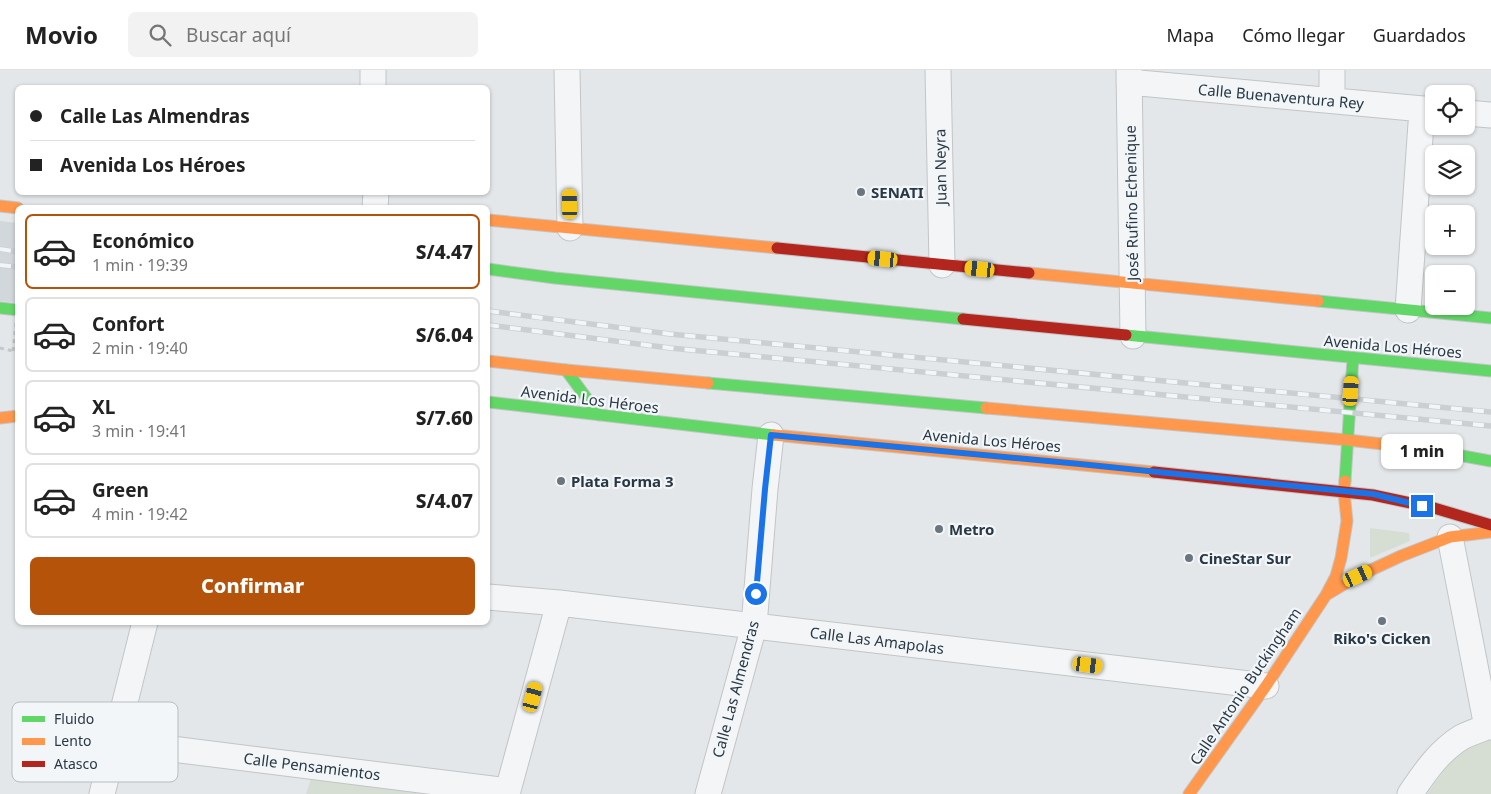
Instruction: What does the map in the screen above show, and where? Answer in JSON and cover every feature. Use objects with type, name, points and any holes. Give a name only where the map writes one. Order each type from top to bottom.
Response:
[{"type":"main road","points":[[0,206],[15,208]]},
{"type":"main road","points":[[490,220],[1491,318]]},
{"type":"main road","name":"Avenida Los Héroes","points":[[490,269],[555,278],[1353,358],[1491,370]]},
{"type":"main road","points":[[0,308],[15,310]]},
{"type":"main road","name":"Calle Antonio Buckingham","points":[[1189,794],[1266,686],[1326,595],[1336,576],[1347,521],[1344,492],[1353,358]]},
{"type":"main road","name":"Avenida Los Héroes","points":[[490,361],[566,370],[1348,440],[1425,449],[1491,461]]},
{"type":"main road","points":[[566,370],[600,415]]},
{"type":"main road","name":"Avenida Los Héroes","points":[[490,402],[771,435],[1373,494],[1434,508],[1491,525]]},
{"type":"main road","points":[[0,418],[15,416]]},
{"type":"main road","name":"Calle Antonio Buckingham","points":[[1326,595],[1358,576],[1401,556],[1450,537],[1491,532]]},
{"type":"street","points":[[373,70],[373,85]]},
{"type":"street","points":[[567,70],[570,228]]},
{"type":"street","name":"Juan Neyra","points":[[938,70],[942,265]]},
{"type":"street","points":[[1332,70],[1332,100]]},
{"type":"street","name":"Calle Buenaventura Rey","points":[[1129,76],[1332,100],[1425,109]]},
{"type":"street","name":"José Rufino Echenique","points":[[1129,76],[1133,336]]},
{"type":"street","points":[[1475,114],[1491,115]]},
{"type":"street","points":[[1408,310],[1425,135]]},
{"type":"street","name":"Calle Las Almendras","points":[[708,794],[754,626],[771,435]]},
{"type":"street","points":[[1410,794],[1426,770],[1441,753],[1463,737],[1489,727],[1450,537]]},
{"type":"street","name":"Calle Las Amapolas","points":[[490,597],[558,603],[1266,686]]},
{"type":"street","points":[[507,792],[558,603]]},
{"type":"street","points":[[126,702],[144,625]]},
{"type":"street","name":"Calle Pensamientos","points":[[178,750],[507,792]]},
{"type":"path","points":[[0,348],[12,351],[15,328]]},
{"type":"shaded area","points":[[0,221],[15,223],[15,303],[0,301]]},
{"type":"shaded area","points":[[1370,528],[1409,533],[1410,541],[1370,558]]},
{"type":"shaded area","points":[[1491,739],[1491,794],[1427,794],[1446,767],[1461,753]]},
{"type":"shaded area","points":[[311,778],[453,794],[306,794]]},
{"type":"railway","points":[[0,249],[15,252]]},
{"type":"railway","points":[[0,265],[15,267]]},
{"type":"railway","points":[[490,311],[670,334],[1491,412]]},
{"type":"railway","points":[[490,325],[670,348],[1491,426]]},
{"type":"traffic: fast","points":[[490,269],[555,278],[963,319]]},
{"type":"traffic: fast","points":[[1318,301],[1491,318]]},
{"type":"traffic: fast","points":[[0,308],[15,310]]},
{"type":"traffic: fast","points":[[1126,335],[1491,371]]},
{"type":"traffic: fast","points":[[1345,481],[1353,358]]},
{"type":"traffic: fast","points":[[566,370],[599,415]]},
{"type":"traffic: fast","points":[[708,383],[986,408]]},
{"type":"traffic: fast","points":[[490,402],[774,435]]},
{"type":"traffic: fast","points":[[1391,445],[1491,461]]},
{"type":"traffic: slow","points":[[0,206],[15,208]]},
{"type":"traffic: slow","points":[[490,220],[777,248]]},
{"type":"traffic: slow","points":[[1029,273],[1318,301]]},
{"type":"traffic: slow","points":[[490,361],[708,383]]},
{"type":"traffic: slow","points":[[986,408],[1391,445]]},
{"type":"traffic: slow","points":[[0,418],[15,416]]},
{"type":"traffic: slow","points":[[774,435],[1154,472]]},
{"type":"traffic: slow","points":[[1189,794],[1266,686],[1326,595],[1336,576],[1347,521],[1344,492],[1345,481]]},
{"type":"traffic: slow","points":[[1326,595],[1358,576],[1401,556],[1450,537],[1491,532]]},
{"type":"traffic: jam","points":[[777,248],[1029,273]]},
{"type":"traffic: jam","points":[[963,319],[1126,335]]},
{"type":"traffic: jam","points":[[1154,472],[1373,495],[1434,508],[1491,525]]},
{"type":"place","name":"SENATI","points":[[861,192]]},
{"type":"place","name":"Plata Forma 3","points":[[561,481]]},
{"type":"place","name":"Metro","points":[[939,529]]},
{"type":"place","name":"CineStar Sur","points":[[1189,558]]},
{"type":"place","name":"Riko's Cicken","points":[[1382,621]]},
{"type":"route","points":[[756,594],[771,435],[1373,494],[1422,506]]}]
